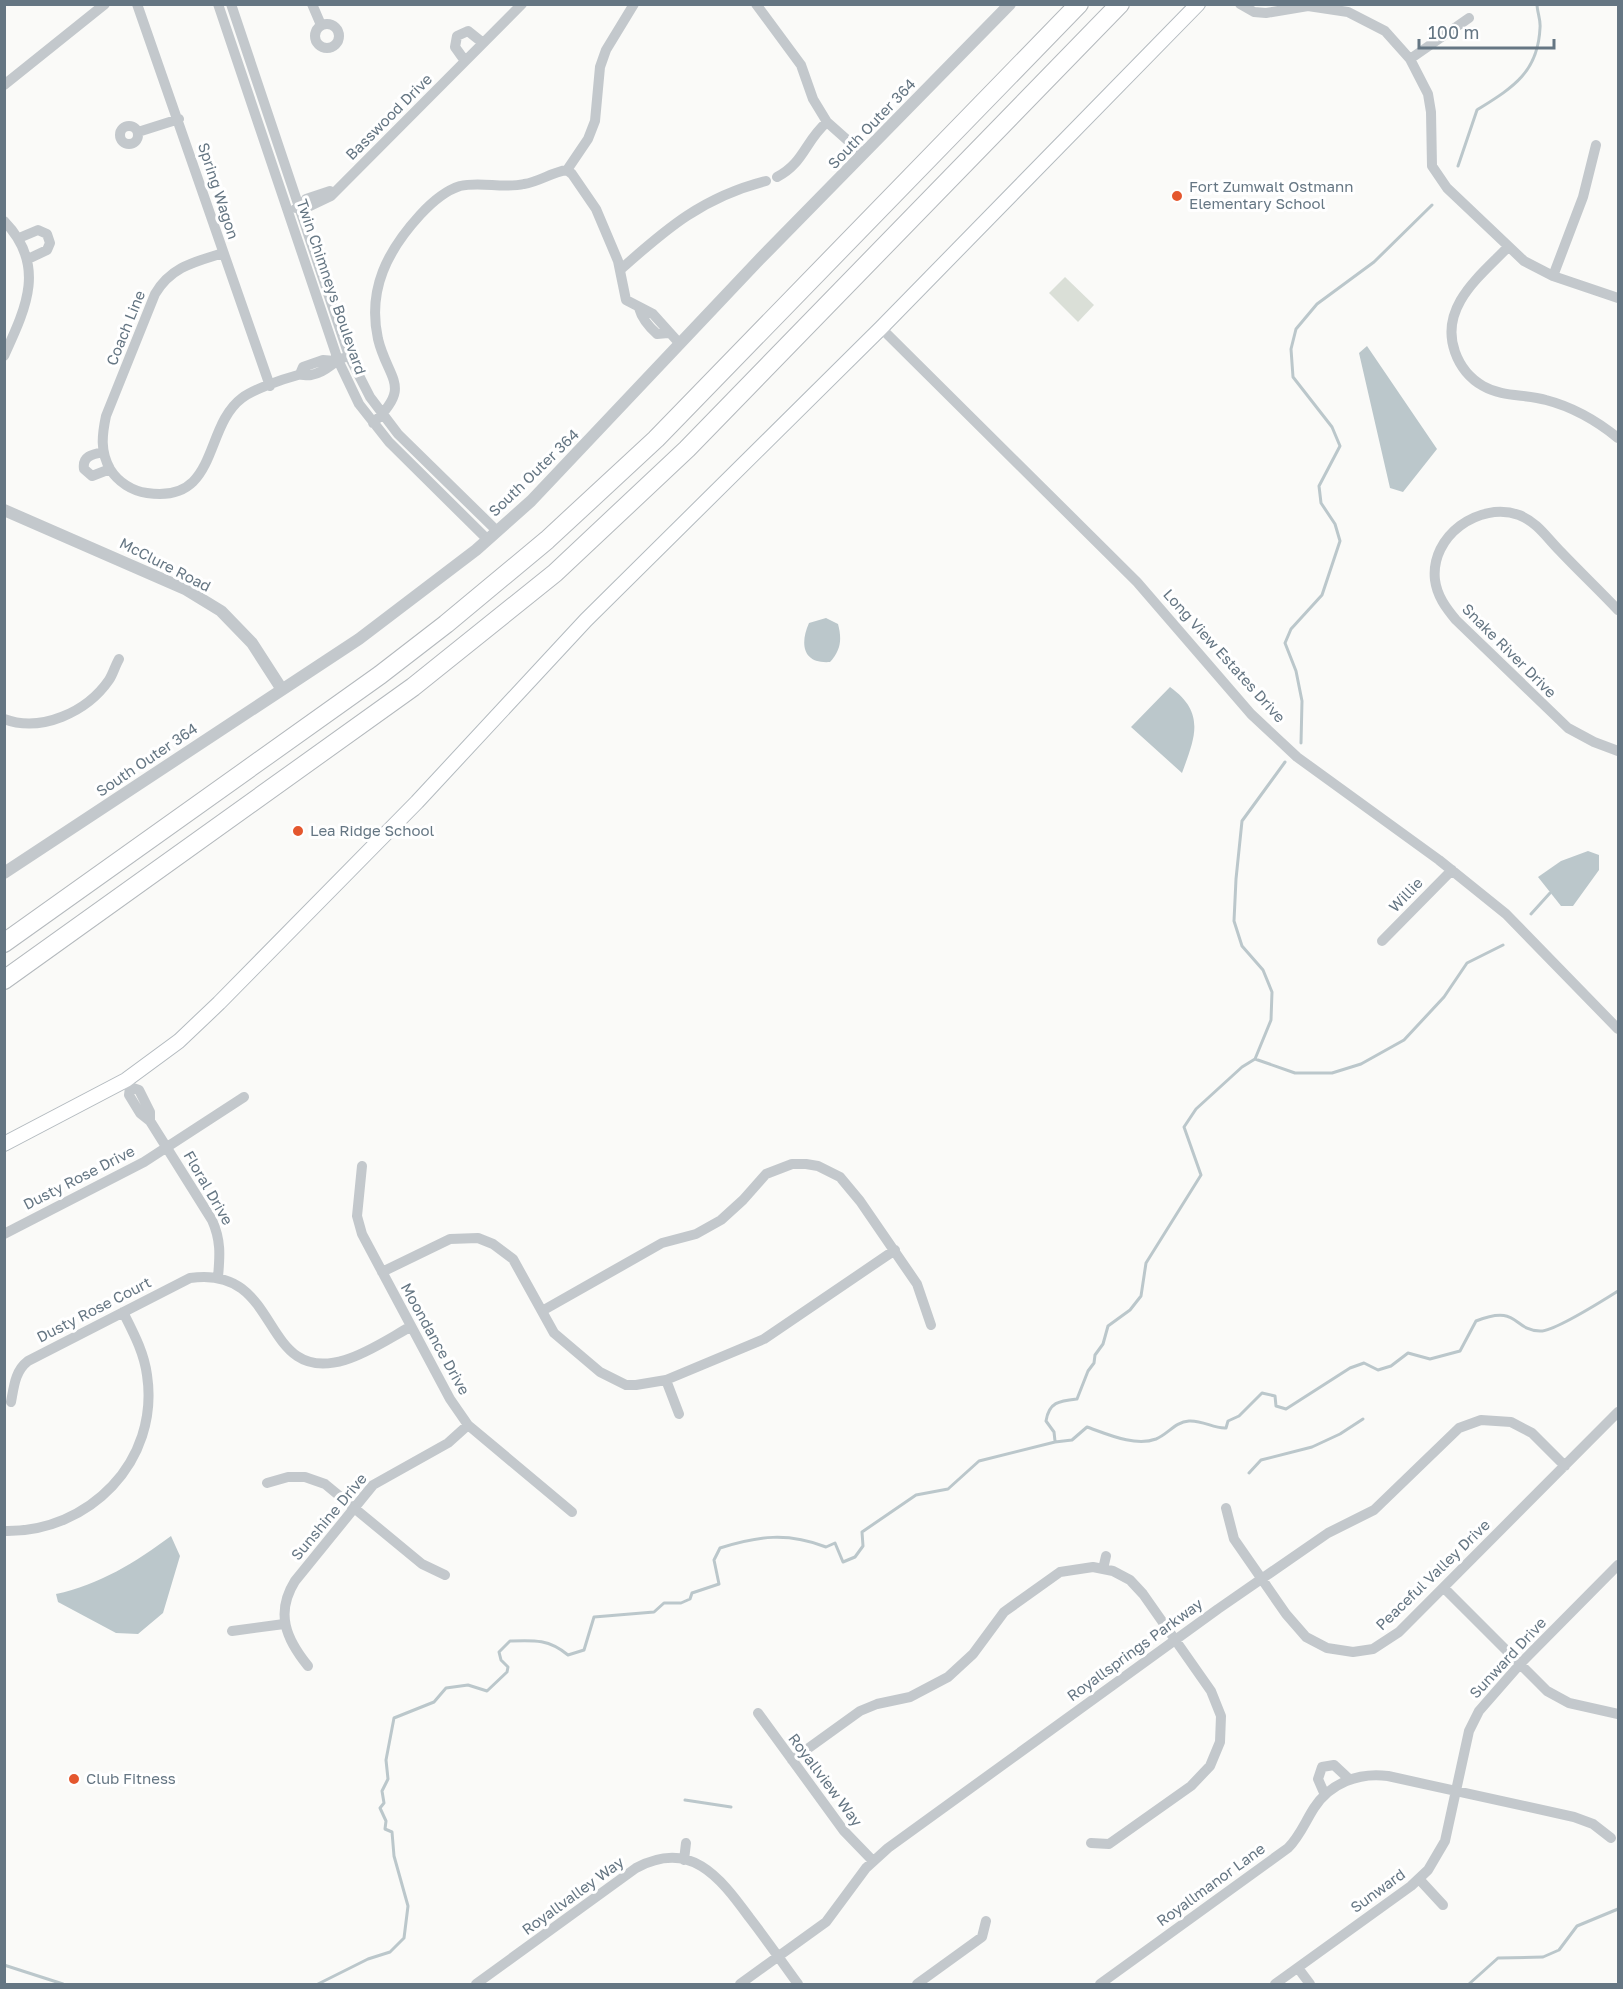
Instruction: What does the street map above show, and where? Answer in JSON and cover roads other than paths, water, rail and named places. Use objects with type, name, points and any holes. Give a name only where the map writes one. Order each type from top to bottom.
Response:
[{"type":"highway","points":[[4,943],[380,675],[540,547],[656,439],[1079,4]]},
{"type":"highway","points":[[4,980],[413,687],[555,573],[673,463],[1120,4]]},
{"type":"main road","points":[[4,1144],[128,1084],[219,1003],[417,802],[585,620],[880,327],[1198,4]]},
{"type":"street","points":[[4,85],[105,4]]},
{"type":"street","name":"Spring Wagon","points":[[137,4],[179,119],[222,253],[270,386]]},
{"type":"street","name":"Twin Chimneys Boulevard","points":[[218,4],[288,211],[359,404],[389,442],[486,538]]},
{"type":"street","name":"Twin Chimneys Boulevard","points":[[231,4],[302,206],[341,359],[398,434],[496,530]]},
{"type":"street","points":[[312,4],[321,26]]},
{"type":"street","name":"Basswood Drive","points":[[288,211],[310,206],[331,196],[333,191],[346,182],[522,4]]},
{"type":"street","points":[[373,423],[392,402],[397,388],[396,380],[378,338],[376,311],[385,261],[398,238],[438,197],[450,190],[474,184],[518,186],[567,170],[588,139],[596,121],[600,68],[606,50],[634,4]]},
{"type":"street","points":[[756,4],[801,65],[813,99],[826,122],[863,154]]},
{"type":"street","name":"South Outer 364","points":[[4,873],[10,866],[359,639],[476,550],[486,538],[531,501],[1010,4]]},
{"type":"street","points":[[1240,4],[1254,12],[1266,13],[1308,6],[1347,12],[1384,31],[1410,59],[1428,94],[1431,112],[1431,158],[1439,178],[1507,248],[1524,261],[1553,276],[1618,298]]},
{"type":"street","points":[[1410,59],[1469,18]]},
{"type":"street","points":[[465,61],[455,47],[457,36],[468,31],[483,43]]},
{"type":"street","points":[[138,132],[179,119]]},
{"type":"street","points":[[777,177],[790,170],[801,159],[815,132],[826,122]]},
{"type":"street","points":[[1553,276],[1583,197],[1596,145]]},
{"type":"street","points":[[567,170],[583,186],[596,209],[620,270],[626,300],[639,308],[641,317],[649,328],[657,334],[668,333],[680,344]]},
{"type":"street","points":[[620,270],[667,228],[694,209],[738,188],[766,181]]},
{"type":"street","points":[[4,221],[19,238],[28,259],[29,280],[26,304],[4,356]]},
{"type":"street","points":[[19,238],[38,230],[47,234],[50,243],[47,250],[28,259]]},
{"type":"street","points":[[1507,248],[1465,292],[1455,308],[1452,344],[1458,363],[1470,377],[1484,387],[1502,393],[1546,400],[1571,409],[1592,419],[1618,438]]},
{"type":"street","name":"Coach Line","points":[[222,253],[178,268],[162,282],[106,416],[101,437],[104,452],[110,469],[127,487],[145,493],[169,494],[189,485],[206,467],[227,415],[242,398],[300,374],[303,367],[323,360],[341,359]]},
{"type":"street","name":"Long View Estates Drive","points":[[880,327],[1137,582],[1251,714],[1297,757],[1452,870],[1506,914],[1618,1029]]},
{"type":"street","points":[[104,452],[88,456],[83,463],[84,469],[92,476],[110,469]]},
{"type":"street","name":"McClure Road","points":[[4,510],[154,575],[212,606],[252,643],[281,688]]},
{"type":"street","name":"Snake River Drive","points":[[1618,610],[1536,525],[1517,515],[1493,513],[1470,517],[1452,533],[1440,553],[1435,578],[1442,602],[1456,620],[1568,728],[1594,742],[1618,751]]},
{"type":"street","points":[[4,719],[27,724],[43,723],[68,714],[84,704],[108,681],[118,659]]},
{"type":"street","name":"Willie","points":[[1382,941],[1452,870]]},
{"type":"street","name":"Floral Drive","points":[[128,1084],[139,1090],[150,1112],[150,1121],[219,1236],[218,1277]]},
{"type":"street","name":"Dusty Rose Drive","points":[[4,1234],[167,1148],[244,1097]]},
{"type":"street","points":[[542,1311],[662,1243],[696,1234],[721,1220],[766,1174],[792,1164],[818,1166],[840,1177],[917,1284],[931,1325]]},
{"type":"street","name":"Moondance Drive","points":[[362,1166],[357,1216],[362,1233],[450,1400],[468,1425],[572,1512]]},
{"type":"street","points":[[382,1272],[450,1239],[478,1239],[493,1244],[513,1259],[554,1333],[600,1372],[626,1385],[653,1384],[764,1339],[894,1250]]},
{"type":"street","points":[[218,1277],[238,1284],[249,1293],[280,1342],[300,1357],[313,1361],[327,1363],[344,1360],[411,1327]]},
{"type":"street","name":"Dusty Rose Court","points":[[11,1402],[15,1379],[21,1367],[28,1361],[190,1278],[218,1277]]},
{"type":"street","points":[[4,1532],[40,1528],[77,1515],[108,1492],[134,1457],[147,1417],[149,1389],[141,1350],[123,1312]]},
{"type":"street","points":[[666,1380],[679,1414]]},
{"type":"street","name":"Peaceful Valley Drive","points":[[1226,1508],[1234,1539],[1286,1614],[1306,1636],[1327,1648],[1344,1652],[1369,1650],[1389,1640],[1444,1588],[1618,1412]]},
{"type":"street","name":"Royallsprings Parkway","points":[[741,1984],[832,1916],[873,1861],[1262,1579],[1328,1533],[1377,1508],[1450,1435],[1469,1423],[1494,1419],[1517,1424],[1532,1433],[1565,1466]]},
{"type":"street","name":"Sunshine Drive","points":[[284,1624],[284,1610],[289,1591],[354,1507],[385,1476],[448,1443],[468,1425]]},
{"type":"street","points":[[267,1483],[288,1477],[304,1478],[325,1484],[422,1564],[445,1575]]},
{"type":"street","points":[[1103,1569],[1106,1556]]},
{"type":"street","name":"Sunward Drive","points":[[1457,1792],[1473,1721],[1499,1685],[1618,1565]]},
{"type":"street","points":[[792,1760],[860,1711],[877,1704],[910,1697],[951,1675],[978,1649],[1004,1612],[1053,1576],[1081,1567],[1103,1569],[1119,1574],[1134,1584],[1176,1640],[1218,1705],[1221,1733],[1216,1754],[1210,1766],[1196,1781],[1116,1840],[1109,1844],[1091,1843]]},
{"type":"street","points":[[1444,1588],[1547,1691],[1558,1699],[1618,1714]]},
{"type":"street","points":[[232,1631],[284,1624],[293,1648],[308,1666]]},
{"type":"street","name":"Royallview Way","points":[[758,1713],[844,1831],[873,1861]]},
{"type":"street","points":[[1325,1795],[1318,1779],[1322,1767],[1334,1765],[1349,1779]]},
{"type":"street","name":"Royallmanor Lane","points":[[1100,1984],[1288,1848],[1300,1834],[1315,1806],[1325,1795],[1349,1779],[1382,1775],[1580,1819],[1597,1827],[1611,1838]]},
{"type":"street","name":"Sunward","points":[[1275,1984],[1419,1879],[1435,1861],[1445,1841],[1457,1792]]},
{"type":"street","points":[[684,1860],[686,1843]]},
{"type":"street","name":"Royallvalley Way","points":[[476,1984],[490,1980],[636,1868],[658,1859],[684,1860],[701,1865],[722,1880],[798,1984]]},
{"type":"street","points":[[1419,1879],[1443,1905]]},
{"type":"street","points":[[917,1984],[982,1937],[986,1921]]},
{"type":"street","points":[[1298,1968],[1310,1984]]},
{"type":"waterway","points":[[1458,166],[1477,110],[1521,78],[1534,57],[1540,25],[1537,4]]},
{"type":"waterway","points":[[1301,743],[1302,701],[1296,671],[1285,643],[1291,629],[1322,595],[1340,541],[1335,524],[1321,503],[1319,486],[1340,446],[1332,427],[1293,377],[1291,349],[1296,329],[1317,304],[1374,262],[1432,205]]},
{"type":"waterway","points":[[1055,1441],[1054,1432],[1046,1421],[1047,1415],[1052,1406],[1077,1399],[1088,1371],[1094,1363],[1095,1355],[1103,1344],[1108,1326],[1130,1310],[1141,1296],[1146,1263],[1201,1175],[1184,1127],[1196,1109],[1242,1067],[1255,1059],[1271,1020],[1272,992],[1263,970],[1242,946],[1234,921],[1236,879],[1242,821],[1285,762]]},
{"type":"waterway","points":[[1531,914],[1550,893]]},
{"type":"waterway","points":[[1255,1059],[1295,1073],[1332,1073],[1361,1064],[1404,1040],[1444,997],[1467,963],[1503,945]]},
{"type":"waterway","points":[[318,1984],[368,1959],[390,1952],[404,1938],[408,1906],[394,1856],[392,1832],[385,1829],[386,1821],[380,1808],[384,1803],[382,1791],[388,1779],[386,1760],[394,1718],[434,1702],[446,1688],[468,1685],[487,1691],[507,1672],[508,1667],[501,1660],[499,1652],[510,1641],[548,1643],[568,1655],[584,1650],[594,1617],[654,1612],[664,1603],[681,1603],[690,1599],[692,1593],[719,1584],[714,1560],[720,1548],[773,1537],[798,1539],[826,1547],[835,1543],[843,1562],[855,1557],[863,1546],[862,1532],[916,1495],[948,1489],[979,1461],[1072,1440],[1087,1427],[1130,1441],[1156,1439],[1189,1421],[1226,1428],[1228,1421],[1239,1416],[1262,1393],[1275,1396],[1276,1406],[1286,1409],[1350,1368],[1364,1363],[1378,1370],[1391,1366],[1408,1353],[1430,1359],[1460,1351],[1476,1321],[1500,1315],[1508,1316],[1531,1330],[1547,1330],[1618,1291]]},
{"type":"waterway","points":[[1249,1473],[1261,1460],[1312,1447],[1340,1434],[1363,1419]]},
{"type":"waterway","points":[[685,1800],[731,1807]]},
{"type":"waterway","points":[[1469,1984],[1498,1958],[1543,1957],[1559,1950],[1577,1926],[1618,1909]]},
{"type":"waterway","points":[[4,1965],[63,1984]]},
{"type":"place","name":"Fort Zumwalt Ostmann Elementary School","points":[[1177,196]]},
{"type":"place","name":"Lea Ridge School","points":[[298,831]]},
{"type":"place","name":"Club Fitness","points":[[74,1779]]}]
